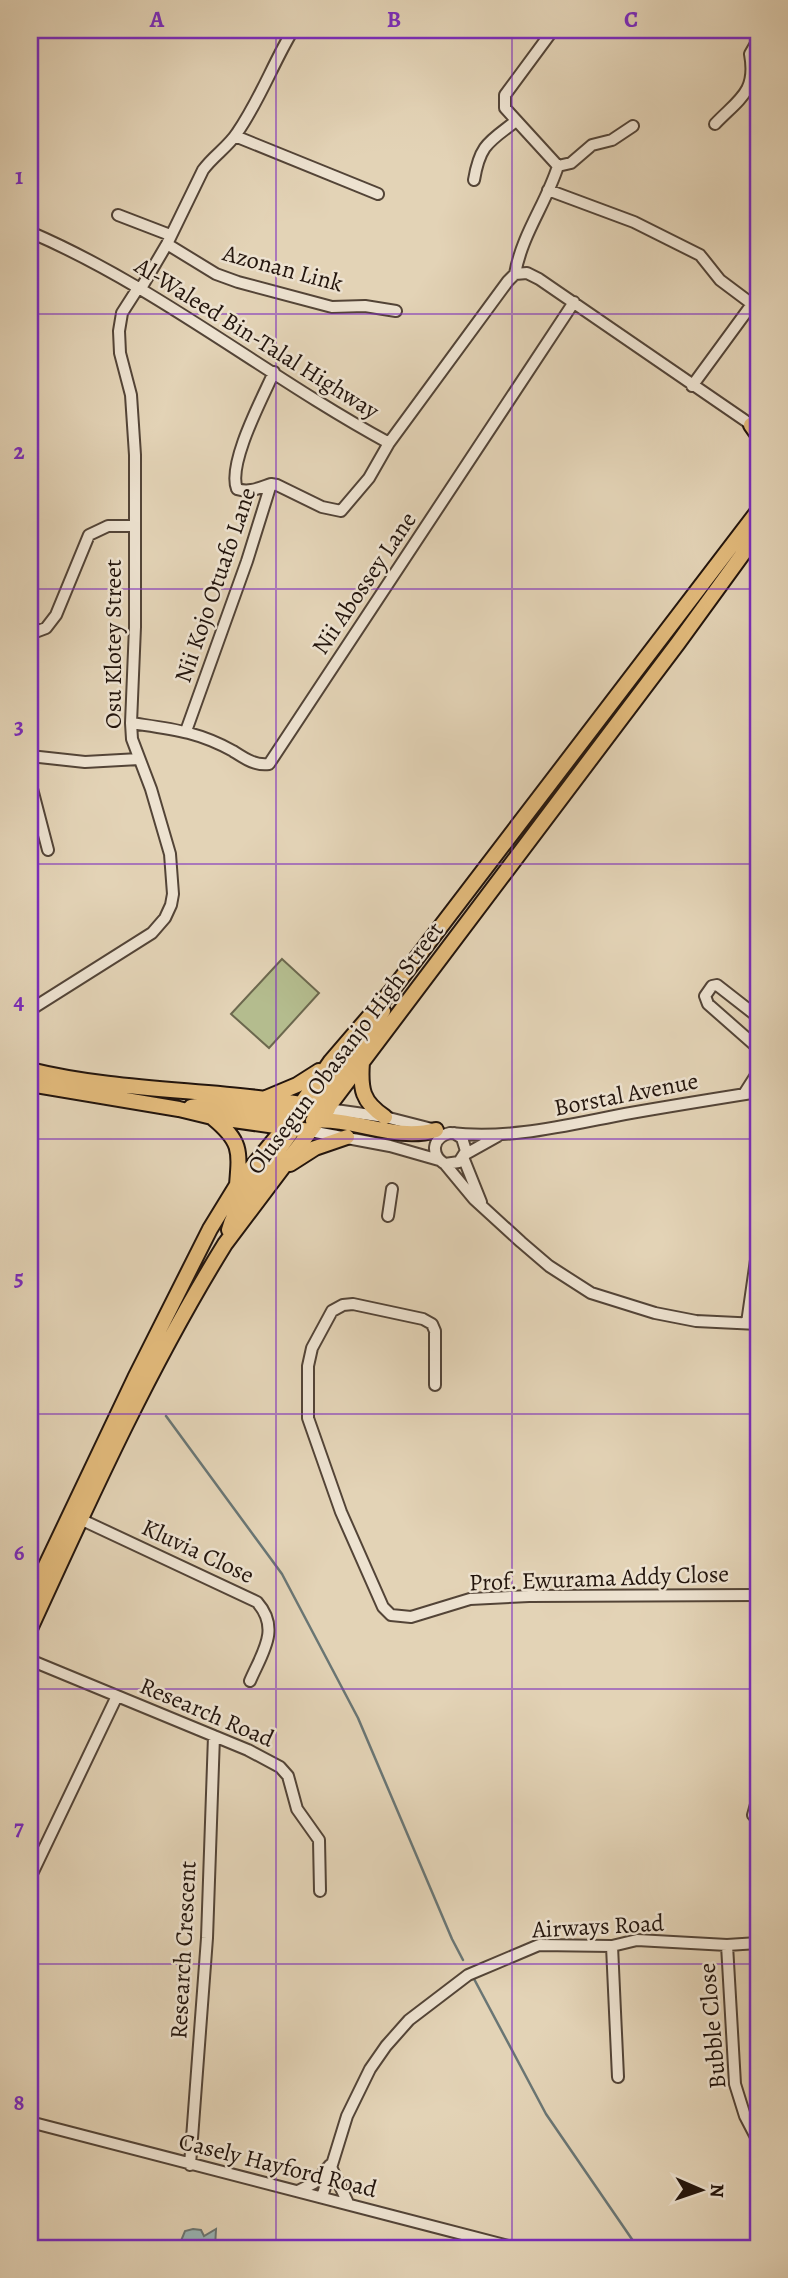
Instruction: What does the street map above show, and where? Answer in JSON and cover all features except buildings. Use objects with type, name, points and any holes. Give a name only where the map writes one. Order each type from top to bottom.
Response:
[{"type":"main road","name":"Olusegun Obasanjo High Street","points":[[30,1629],[80,1519],[167,1342],[225,1244],[284,1168],[331,1061],[393,989],[758,511]]},
{"type":"main road","name":"Olusegun Obasanjo High Street","points":[[30,1599],[187,1273],[237,1185],[362,1062],[758,533]]},
{"type":"main road","points":[[225,1244],[231,1222],[238,1211],[380,1018],[393,989]]},
{"type":"main road","points":[[264,1099],[298,1085],[331,1061]]},
{"type":"main road","points":[[362,1062],[363,1092],[372,1109],[385,1117]]},
{"type":"main road","points":[[30,1070],[141,1088],[264,1099],[305,1118]]},
{"type":"main road","points":[[30,1084],[212,1117],[305,1118]]},
{"type":"main road","points":[[179,1109],[203,1105],[406,1133],[445,1132]]},
{"type":"main road","points":[[212,1117],[229,1131],[239,1149],[237,1185]]},
{"type":"main road","points":[[284,1168],[315,1149],[347,1137]]},
{"type":"street","name":"Osu Klotey Street","points":[[30,1010],[152,933],[166,918],[173,894],[170,854],[151,789],[139,759],[131,723],[135,627],[135,456],[131,395],[120,353],[119,331],[122,313],[168,239],[203,170],[236,136],[293,30]]},
{"type":"street","points":[[553,30],[505,95],[505,108],[558,166]]},
{"type":"street","points":[[715,124],[748,91],[753,70],[750,54],[758,40]]},
{"type":"street","points":[[474,180],[482,149],[516,121]]},
{"type":"street","points":[[558,166],[571,163],[592,145],[612,140],[633,127]]},
{"type":"street","points":[[236,136],[378,194]]},
{"type":"street","points":[[558,166],[524,239],[515,274],[527,273],[574,302],[757,429]]},
{"type":"street","points":[[548,190],[634,222],[700,255],[720,280],[755,300],[692,386]]},
{"type":"street","points":[[118,215],[168,239]]},
{"type":"street","name":"Al-Waleed Bin-Talal Highway","points":[[30,232],[72,251],[139,289],[353,424],[389,443],[472,327],[515,274]]},
{"type":"street","name":"Azonan Link","points":[[168,239],[216,274],[237,282],[332,307],[365,306],[396,311]]},
{"type":"street","name":"Nii Abossey Lane","points":[[131,723],[186,731],[215,741],[254,763],[269,764],[574,302]]},
{"type":"street","points":[[271,484],[243,491],[237,489],[235,480],[246,435],[274,372]]},
{"type":"street","name":"Nii Kojo Otuafo Lane","points":[[186,731],[230,611],[271,484],[322,507],[341,511],[369,478],[389,443]]},
{"type":"street","points":[[30,634],[46,628],[56,615],[89,535],[108,526],[135,526]]},
{"type":"street","points":[[30,756],[85,762],[139,759]]},
{"type":"street","points":[[30,781],[48,850]]},
{"type":"street","points":[[758,1017],[717,985],[712,986],[705,996],[708,1004],[758,1048]]},
{"type":"street","points":[[744,1094],[758,1072]]},
{"type":"street","name":"Borstal Avenue","points":[[305,1118],[385,1117],[445,1132],[500,1135],[542,1131],[758,1092]]},
{"type":"street","points":[[305,1118],[347,1137],[390,1146],[442,1162],[456,1163],[464,1156]]},
{"type":"street","points":[[483,1208],[464,1156],[464,1142],[445,1132],[438,1138],[435,1153],[456,1179],[483,1208],[549,1266],[591,1293],[632,1307],[696,1321],[753,1324],[758,1246]]},
{"type":"street","name":"Borstal Avenue","points":[[464,1156],[500,1135]]},
{"type":"street","points":[[388,1216],[392,1189]]},
{"type":"street","name":"Prof. Ewurama Addy Close","points":[[435,1385],[435,1331],[432,1324],[423,1319],[353,1304],[343,1305],[332,1311],[309,1354],[307,1408],[311,1431],[355,1544],[383,1607],[391,1615],[411,1617],[470,1600],[529,1596],[758,1595]]},
{"type":"street","name":"Kluvia Close","points":[[80,1519],[257,1602],[265,1611],[269,1637],[250,1681]]},
{"type":"street","name":"Research Road","points":[[30,1660],[214,1736],[281,1767],[288,1776],[297,1809],[319,1840],[320,1891]]},
{"type":"street","points":[[30,1878],[117,1696]]},
{"type":"street","name":"Research Crescent","points":[[190,2165],[206,1951],[214,1736]]},
{"type":"street","points":[[753,1815],[758,1797]]},
{"type":"street","name":"Airways Road","points":[[322,2197],[347,2116],[370,2069],[409,2020],[468,1975],[539,1945],[612,1946],[637,1940],[758,1944]]},
{"type":"street","name":"Bubble Close","points":[[727,1945],[735,2084],[745,2116],[758,2141]]},
{"type":"street","points":[[612,1946],[618,2077]]},
{"type":"street","name":"Casely Hayford Road","points":[[30,2122],[516,2248]]},
{"type":"street","points":[[298,2191],[314,2183],[330,2165],[348,2203]]},
{"type":"green space","points":[[282,959],[319,993],[269,1048],[231,1014]]},
{"type":"water","points":[[216,2229],[215,2248],[178,2248],[185,2231],[201,2230],[204,2236]]},
{"type":"waterway","points":[[166,1416],[282,1574],[358,1718],[463,1960]]},
{"type":"waterway","points":[[473,1977],[546,2114],[638,2248]]}]
